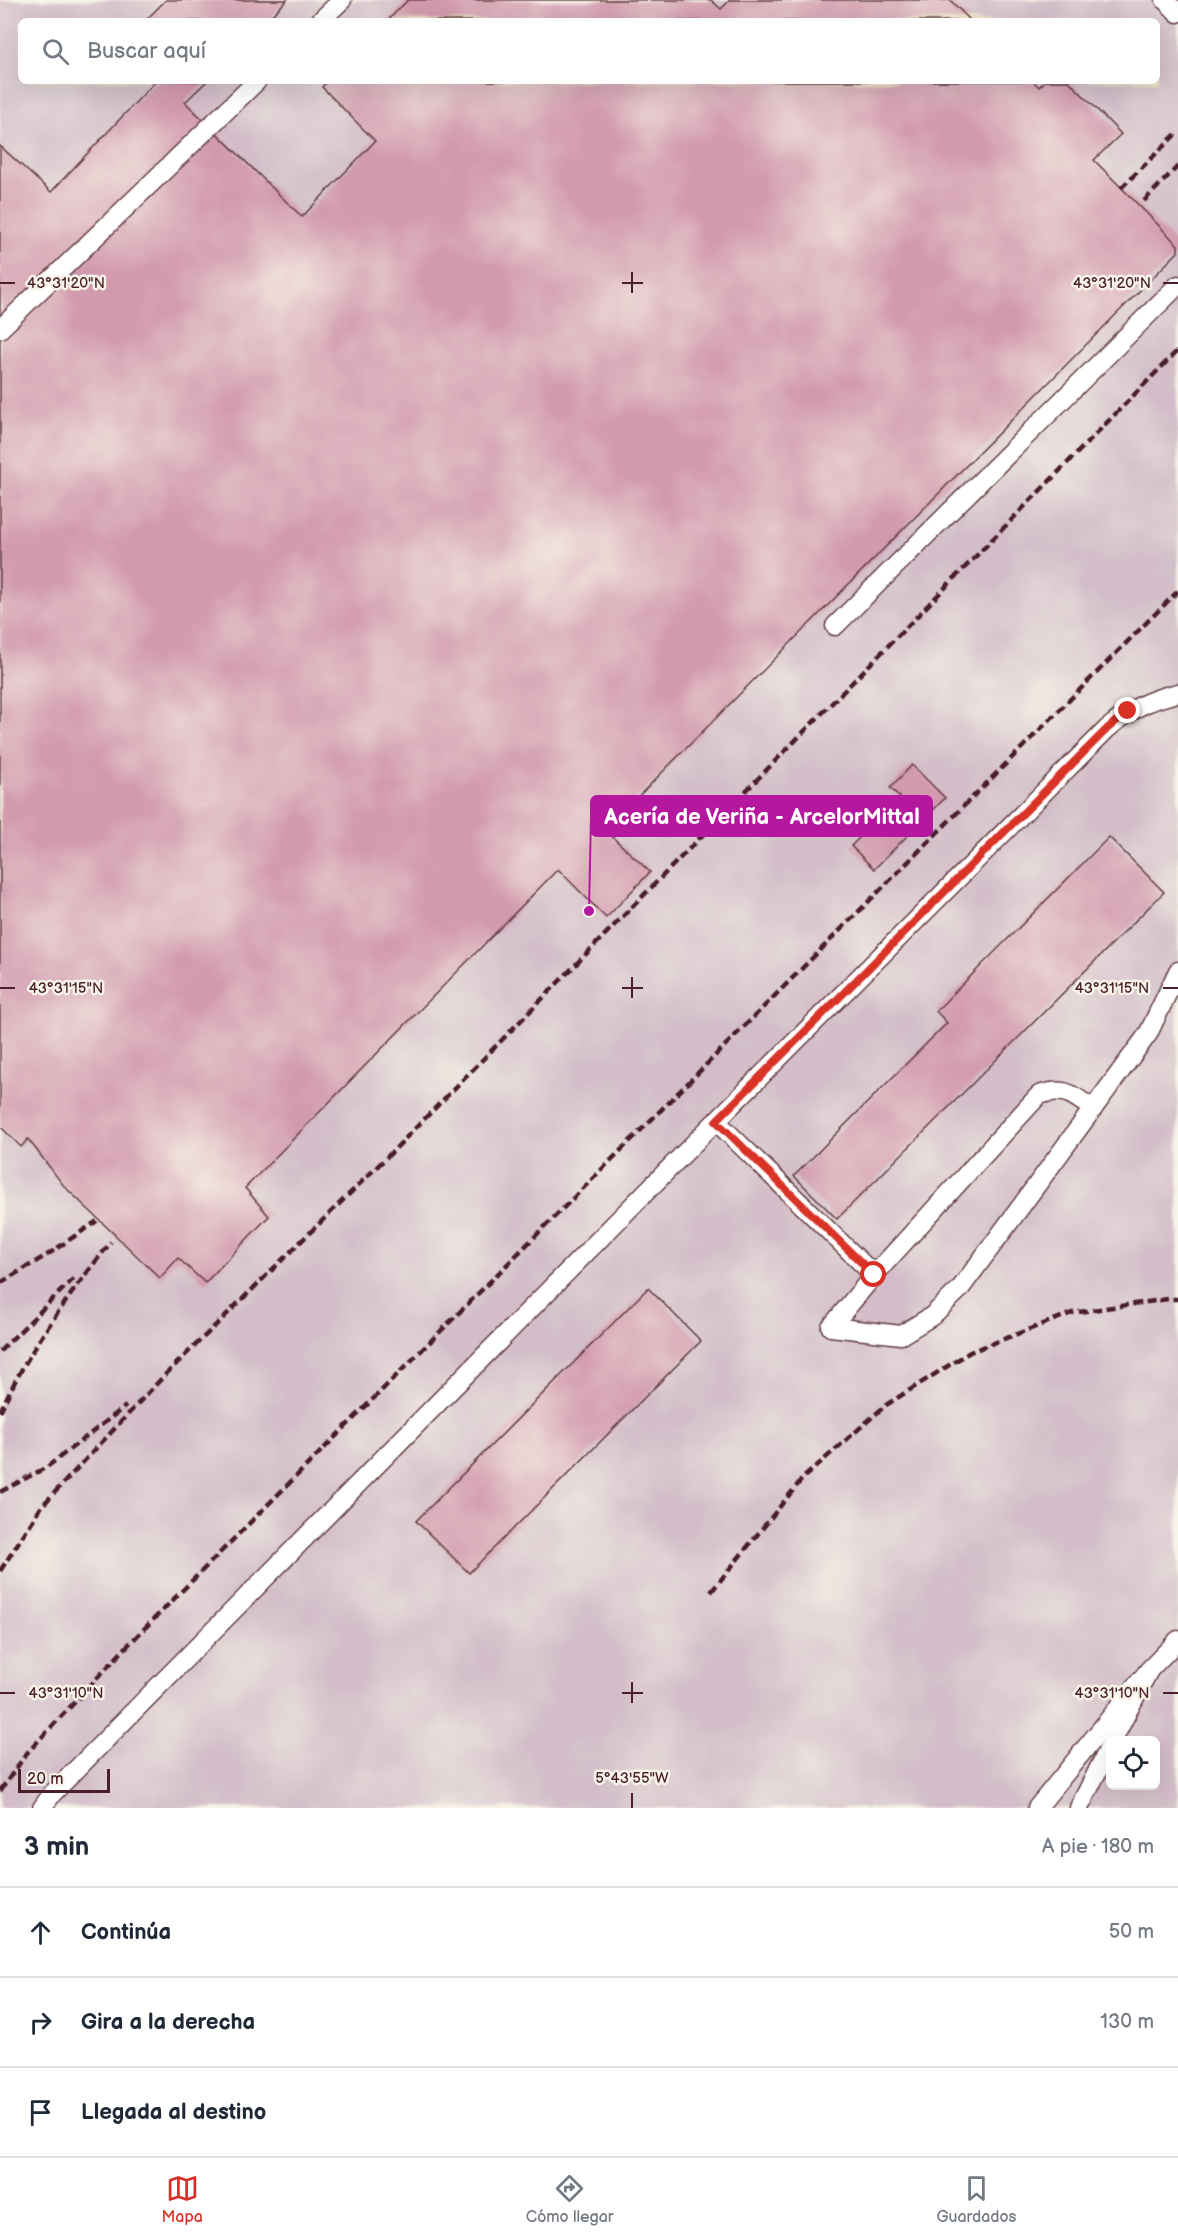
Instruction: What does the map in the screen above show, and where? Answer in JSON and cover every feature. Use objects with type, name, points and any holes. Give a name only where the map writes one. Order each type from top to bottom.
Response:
[{"type":"lane","points":[[323,18],[342,0]]},
{"type":"lane","points":[[1165,0],[1178,13]]},
{"type":"lane","points":[[0,329],[254,84]]},
{"type":"lane","points":[[836,626],[1178,285]]},
{"type":"lane","points":[[42,1808],[52,1794],[716,1121],[1107,729],[1128,711],[1151,700],[1178,693]]},
{"type":"lane","points":[[1093,1109],[1069,1093],[1054,1090],[1039,1095],[874,1275],[831,1327],[901,1335],[932,1316],[960,1290],[1093,1109],[1148,1034],[1178,971]]},
{"type":"lane","points":[[716,1121],[874,1275]]},
{"type":"lane","points":[[1037,1808],[1149,1670],[1178,1641]]},
{"type":"lane","points":[[1115,1736],[1149,1670]]},
{"type":"lane","points":[[1079,1808],[1106,1754]]},
{"type":"shaded area","points":[[0,0],[1178,0],[1178,1808],[0,1808]]},
{"type":"building","points":[[166,0],[287,0],[269,18],[148,18]]},
{"type":"building","points":[[408,0],[711,0],[721,9],[730,0],[950,0],[968,18],[390,18]]},
{"type":"building","points":[[153,84],[204,84],[185,102],[302,217],[375,141],[322,87],[325,84],[1036,84],[1039,87],[1042,84],[1072,84],[1121,134],[1094,160],[1178,245],[1178,252],[605,830],[650,872],[606,918],[558,869],[245,1188],[269,1216],[205,1283],[178,1258],[160,1278],[64,1186],[28,1139],[21,1147],[0,1126],[0,146],[51,192]]},
{"type":"building","points":[[912,765],[945,798],[874,869],[851,846],[900,797],[890,788]]},
{"type":"building","points":[[1109,837],[1164,892],[837,1219],[794,1176],[947,1023],[936,1011]]},
{"type":"building","points":[[648,1288],[701,1341],[469,1573],[416,1521]]},
{"type":"railway","points":[[1121,188],[1178,132]]},
{"type":"railway","points":[[1144,201],[1178,166]]},
{"type":"railway","points":[[0,1571],[42,1506],[162,1378],[393,1151],[1178,350]]},
{"type":"railway","points":[[0,1791],[27,1753],[131,1642],[1178,591]]},
{"type":"railway","points":[[0,1283],[97,1221]]},
{"type":"railway","points":[[0,1412],[36,1345],[111,1242]]},
{"type":"railway","points":[[0,1351],[75,1277]]},
{"type":"railway","points":[[711,1592],[803,1478],[886,1405],[970,1352],[1072,1313],[1178,1299]]},
{"type":"railway","points":[[0,1492],[47,1467],[126,1406]]},
{"type":"place","name":"Acería de Veriña - ArcelorMittal","points":[[589,911]]},
{"type":"route","points":[[874,1275],[716,1121],[1107,729],[1128,711]]}]
